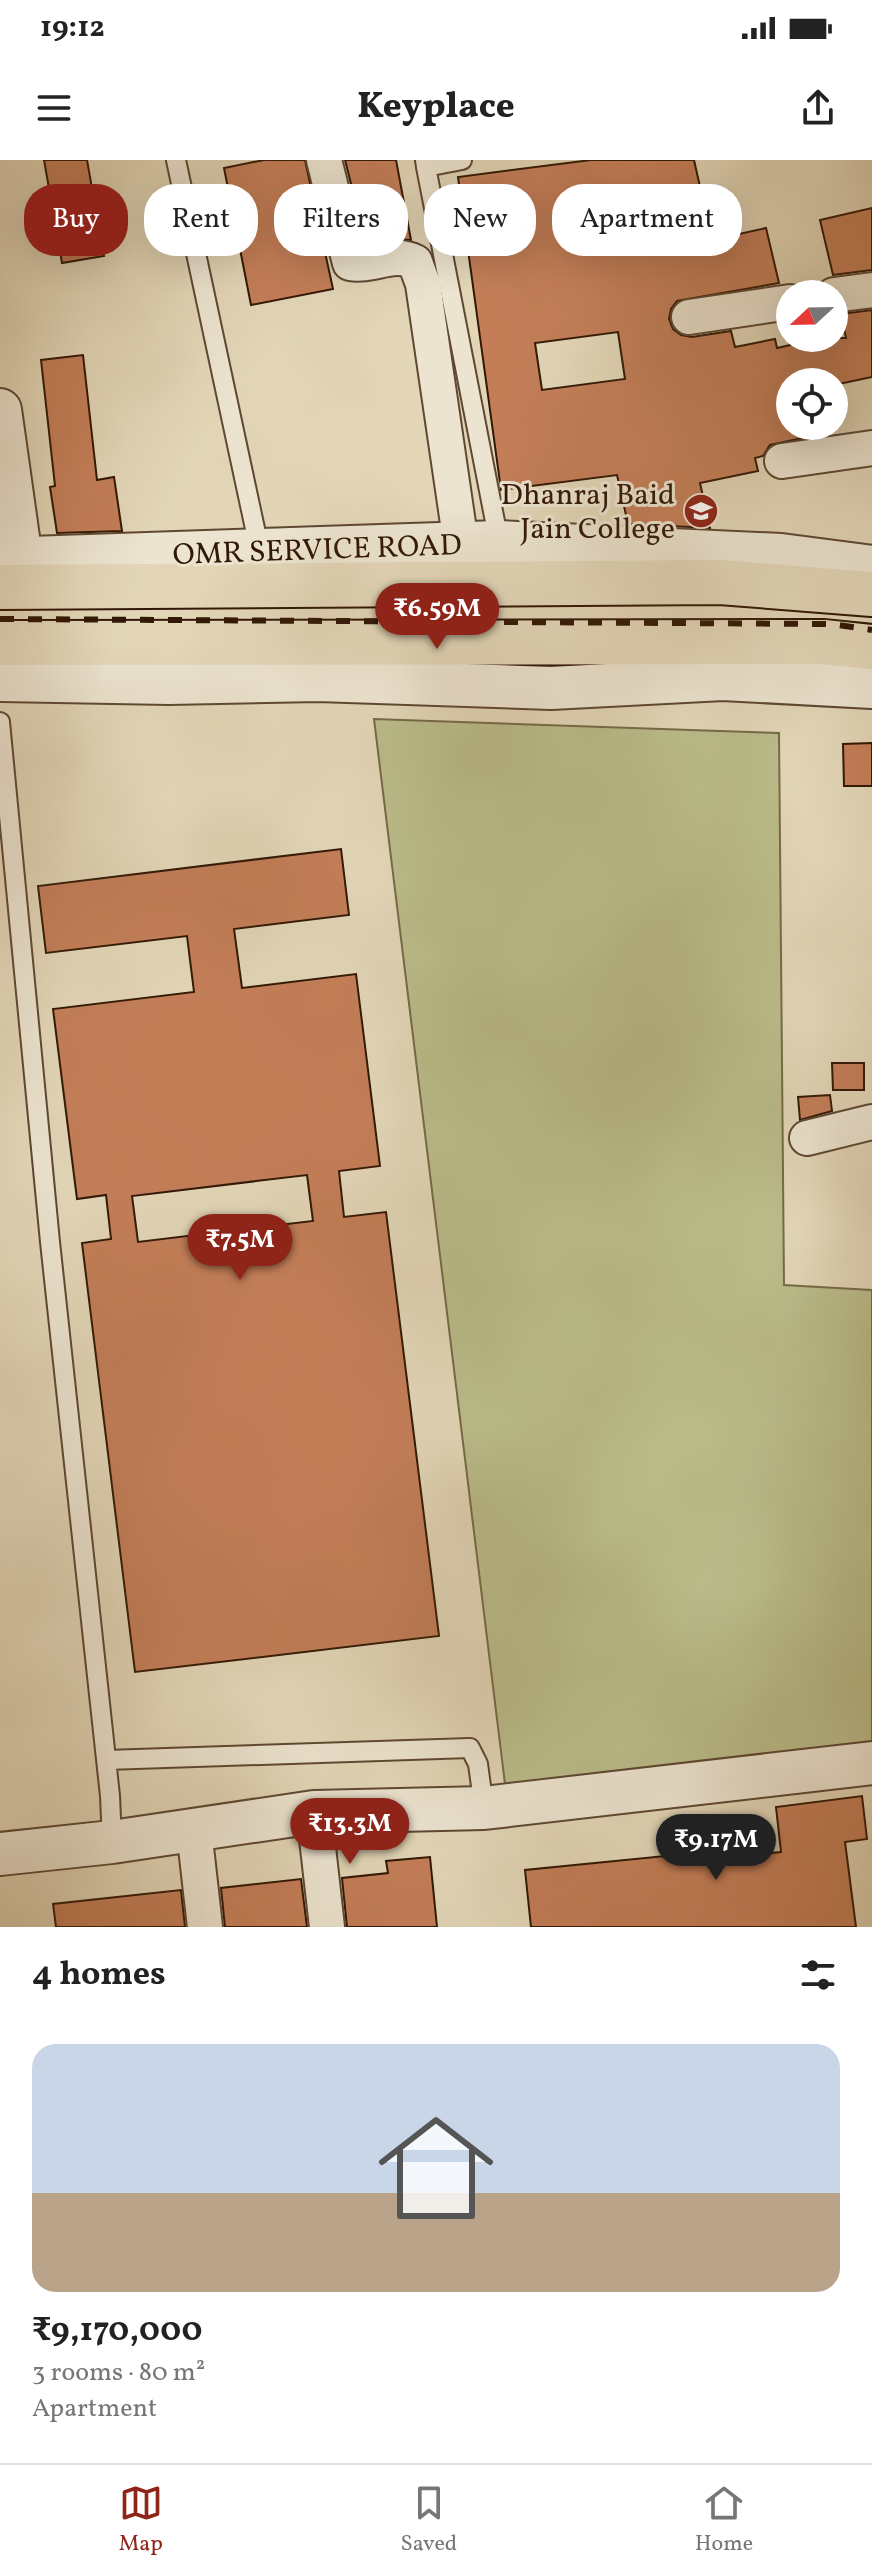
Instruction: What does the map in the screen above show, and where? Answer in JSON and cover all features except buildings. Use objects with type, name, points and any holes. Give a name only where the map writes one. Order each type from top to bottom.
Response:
[{"type":"main road","points":[[10,573],[720,582],[872,594]]},
{"type":"main road","points":[[0,643],[824,642],[872,647]]},
{"type":"street","points":[[324,160],[350,263],[364,265],[403,257],[415,262],[423,284],[480,543]]},
{"type":"street","points":[[848,293],[872,290]]},
{"type":"street","points":[[689,317],[776,304]]},
{"type":"street","points":[[0,410],[10,573]]},
{"type":"street","points":[[782,461],[872,448]]},
{"type":"street","name":"OMR SERVICE ROAD","points":[[10,573],[260,553],[480,543],[781,555],[872,567]]},
{"type":"street","points":[[0,680],[169,683],[318,680],[551,688],[723,679],[872,687]]},
{"type":"street","points":[[807,1138],[872,1122]]},
{"type":"street","points":[[0,1854],[112,1842],[314,1812],[484,1808],[872,1763]]},
{"type":"street","points":[[314,1812],[327,1927]]},
{"type":"street","points":[[194,1830],[205,1927]]},
{"type":"lane","points":[[176,160],[260,553]]},
{"type":"lane","points":[[462,160],[425,164],[480,543]]},
{"type":"lane","points":[[0,722],[112,1842]]},
{"type":"lane","points":[[106,1760],[470,1748],[478,1764],[484,1808]]},
{"type":"green space","points":[[374,719],[779,733],[784,1285],[872,1290],[872,1744],[505,1784]]},
{"type":"railway","points":[[0,619],[832,624],[872,630]]},
{"type":"place","name":"Dhanraj Baid Jain College","points":[[701,511]]}]
